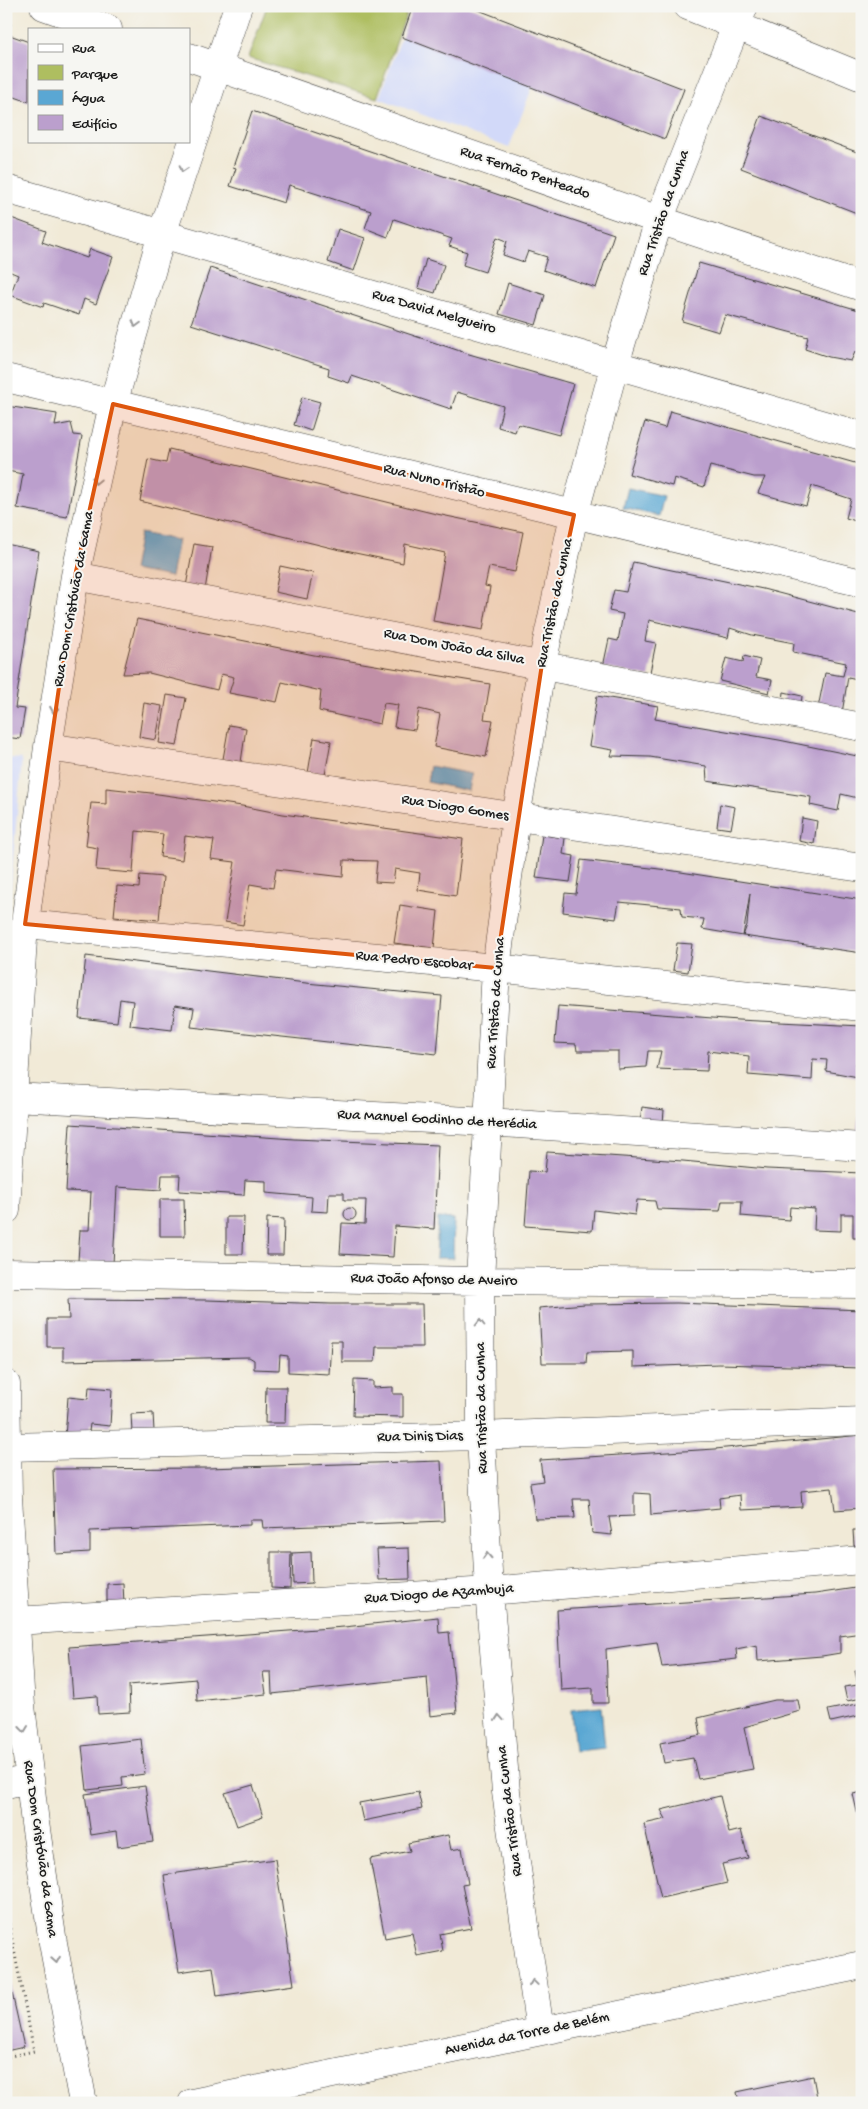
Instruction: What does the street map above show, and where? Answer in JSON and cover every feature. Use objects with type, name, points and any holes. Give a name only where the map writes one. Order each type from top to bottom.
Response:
[{"type":"street","points":[[44,6],[105,28]]},
{"type":"street","name":"Rua Dom Cristóvão da Gama","points":[[6,1210],[13,1097],[18,934],[75,576],[112,404],[162,234],[216,66],[238,6]]},
{"type":"street","points":[[688,6],[739,16],[862,77]]},
{"type":"street","name":"Rua Tristão da Cunha","points":[[540,2031],[506,1792],[489,1591],[481,1436],[480,1281],[496,968],[516,817],[542,664],[574,515],[615,364],[659,220],[739,16]]},
{"type":"street","name":"Rua Fernão Penteado","points":[[190,57],[659,220],[862,287]]},
{"type":"street","name":"Rua David Melgueiro","points":[[6,189],[862,436]]},
{"type":"street","name":"Rua Nuno Tristão","points":[[6,378],[862,584]]},
{"type":"street","name":"Rua Dom João da Silva","points":[[75,576],[542,664],[862,727]]},
{"type":"street","name":"Rua Diogo Gomes","points":[[48,747],[862,868]]},
{"type":"street","name":"Rua Pedro Escobar","points":[[18,934],[496,968],[862,1007]]},
{"type":"street","name":"Rua Manuel Godinho de Herédia","points":[[13,1097],[488,1122],[862,1147]]},
{"type":"street","name":"Rua João Afonso de Aveiro","points":[[6,1273],[480,1281],[862,1284]]},
{"type":"street","name":"Rua Dom Cristóvão da Gama","points":[[6,1384],[7,1447],[21,1706],[18,1781],[54,1943],[83,2103]]},
{"type":"street","name":"Rua Dinis Dias","points":[[7,1447],[481,1436],[862,1421]]},
{"type":"street","name":"Rua Diogo de Azambuja","points":[[16,1621],[489,1591],[862,1560]]},
{"type":"street","name":"Avenida da Torre de Belém","points":[[192,2103],[862,1966]]},
{"type":"path","points":[[6,1909],[34,2051],[6,2057]]},
{"type":"highlighted area","points":[[113,404],[574,515],[542,664],[496,968],[25,924],[75,576]]},
{"type":"shaded area","points":[[413,6],[684,89],[665,139],[532,88],[509,148],[379,98]]},
{"type":"shaded area","points":[[6,758],[22,759],[7,924],[6,924]]},
{"type":"green space","points":[[267,6],[409,6],[377,98],[248,58]]},
{"type":"water","points":[[628,488],[664,496],[659,516],[623,508]]},
{"type":"water","points":[[140,533],[178,540],[171,577],[133,570]]},
{"type":"water","points":[[430,766],[472,774],[469,791],[427,782]]},
{"type":"water","points":[[438,1218],[454,1219],[453,1258],[436,1258]]},
{"type":"water","points":[[601,1707],[605,1748],[575,1751],[571,1710]]},
{"type":"building","points":[[413,6],[468,6],[684,89],[665,139],[402,37]]},
{"type":"building","points":[[6,22],[11,24],[7,34],[28,42],[28,102],[9,95],[8,100],[6,99]]},
{"type":"building","points":[[252,111],[614,234],[596,288],[543,270],[547,257],[528,251],[524,262],[503,255],[507,241],[497,237],[485,272],[463,265],[467,252],[449,246],[452,239],[394,219],[388,237],[365,228],[371,211],[289,185],[284,203],[230,186],[236,168],[233,167]]},
{"type":"building","points":[[761,116],[862,154],[862,215],[741,168]]},
{"type":"building","points":[[6,216],[46,231],[42,242],[87,258],[90,249],[113,257],[96,304],[84,299],[79,315],[44,303],[43,307],[10,295],[18,275],[6,270]]},
{"type":"building","points":[[338,229],[365,238],[354,271],[328,262]]},
{"type":"building","points":[[426,259],[444,265],[435,293],[418,288]]},
{"type":"building","points":[[699,263],[862,311],[862,355],[855,352],[851,361],[829,357],[805,349],[808,337],[725,315],[719,332],[682,321]]},
{"type":"building","points":[[210,268],[469,354],[573,384],[559,435],[518,424],[515,432],[498,427],[503,406],[457,392],[451,409],[352,376],[349,383],[328,376],[329,368],[191,324]]},
{"type":"building","points":[[508,283],[545,295],[536,325],[499,314]]},
{"type":"building","points":[[302,397],[320,402],[311,431],[294,425]]},
{"type":"building","points":[[6,406],[57,414],[55,426],[71,423],[74,435],[82,436],[67,517],[17,508],[23,474],[7,471]]},
{"type":"building","points":[[670,411],[862,465],[862,523],[846,518],[851,499],[812,486],[806,506],[758,493],[765,477],[754,477],[710,466],[704,487],[674,478],[672,486],[629,474],[645,422],[665,428]]},
{"type":"building","points":[[169,449],[432,513],[523,532],[515,572],[489,567],[485,586],[490,587],[483,630],[433,621],[445,553],[405,544],[403,563],[336,549],[140,501],[148,459],[166,463]]},
{"type":"building","points":[[6,544],[39,551],[15,708],[25,709],[20,739],[6,737]]},
{"type":"building","points":[[194,544],[212,547],[205,590],[186,586]]},
{"type":"building","points":[[633,562],[763,589],[862,615],[862,680],[848,677],[842,713],[818,708],[825,673],[843,676],[846,663],[793,652],[794,643],[752,635],[730,628],[728,638],[649,620],[645,641],[656,643],[649,677],[603,667],[609,639],[618,641],[623,614],[609,611],[614,590],[626,592]]},
{"type":"building","points":[[280,566],[313,573],[307,599],[275,592]]},
{"type":"building","points":[[137,619],[314,655],[490,684],[484,719],[493,720],[486,757],[434,747],[440,714],[419,709],[415,730],[394,727],[398,705],[384,703],[380,724],[319,711],[321,691],[282,682],[277,702],[229,693],[234,677],[221,674],[217,690],[149,673],[123,674]]},
{"type":"building","points":[[744,656],[760,660],[756,677],[772,680],[769,693],[720,681],[726,658],[743,662]]},
{"type":"building","points":[[784,692],[802,696],[801,705],[783,701]]},
{"type":"building","points":[[167,695],[186,698],[177,746],[159,743]]},
{"type":"building","points":[[597,696],[658,706],[655,719],[779,740],[862,757],[862,799],[841,794],[838,811],[810,805],[811,797],[707,781],[706,766],[650,757],[611,756],[613,750],[589,746]]},
{"type":"building","points":[[144,703],[162,706],[156,740],[139,737]]},
{"type":"building","points":[[229,725],[246,728],[241,762],[223,759]]},
{"type":"building","points":[[314,738],[331,741],[325,775],[308,773]]},
{"type":"building","points":[[106,788],[463,839],[456,896],[418,890],[420,873],[395,869],[393,883],[375,882],[377,861],[344,860],[343,877],[276,869],[273,888],[250,884],[243,925],[225,922],[235,862],[211,859],[214,840],[185,836],[182,860],[160,857],[163,834],[136,831],[133,873],[96,870],[98,848],[86,846],[91,803],[106,804]]},
{"type":"building","points":[[720,804],[735,807],[731,829],[717,827]]},
{"type":"building","points":[[802,818],[817,821],[814,844],[799,841]]},
{"type":"building","points":[[542,835],[565,838],[563,854],[574,856],[570,882],[536,878]]},
{"type":"building","points":[[581,860],[668,870],[862,900],[862,953],[743,936],[702,929],[704,919],[682,917],[681,908],[619,902],[616,919],[563,912],[565,893],[576,894]],"holes":[[[750,893],[747,925],[743,936]]]},
{"type":"building","points":[[140,875],[163,877],[159,920],[114,916],[117,886],[139,888]]},
{"type":"building","points":[[400,905],[438,911],[434,948],[394,943]]},
{"type":"building","points":[[677,943],[692,944],[688,972],[673,970]]},
{"type":"building","points":[[86,956],[306,983],[442,996],[437,1054],[191,1027],[194,1008],[175,1005],[172,1030],[130,1025],[133,1001],[120,999],[117,1022],[79,1018]]},
{"type":"building","points":[[558,1006],[738,1020],[862,1026],[862,1063],[856,1063],[858,1077],[826,1071],[827,1060],[813,1059],[812,1080],[748,1075],[749,1056],[708,1051],[707,1071],[657,1069],[661,1051],[648,1051],[646,1067],[618,1069],[618,1051],[577,1051],[576,1044],[555,1043]]},
{"type":"building","points":[[860,1097],[862,1097],[862,1132],[857,1132]]},
{"type":"building","points":[[642,1107],[664,1110],[663,1124],[640,1121]]},
{"type":"building","points":[[70,1124],[294,1139],[438,1145],[434,1229],[395,1226],[393,1257],[340,1254],[342,1223],[365,1224],[366,1200],[344,1200],[344,1193],[329,1193],[328,1212],[311,1211],[312,1197],[266,1193],[266,1181],[245,1180],[244,1195],[179,1191],[180,1175],[162,1175],[161,1190],[117,1187],[113,1264],[78,1261],[80,1230],[89,1230],[91,1192],[66,1191]]},
{"type":"building","points":[[547,1152],[683,1161],[767,1169],[862,1173],[862,1238],[853,1238],[853,1214],[841,1214],[841,1231],[814,1230],[815,1209],[790,1207],[789,1220],[741,1216],[742,1201],[722,1201],[720,1211],[657,1209],[655,1201],[637,1200],[635,1215],[594,1210],[592,1231],[525,1226],[529,1171],[545,1172]]},
{"type":"building","points":[[160,1199],[184,1199],[185,1236],[160,1236]]},
{"type":"building","points":[[352,1208],[355,1209],[355,1219],[348,1220],[345,1219],[344,1212],[345,1209]]},
{"type":"building","points":[[226,1217],[244,1217],[243,1254],[226,1254]]},
{"type":"building","points":[[267,1218],[284,1219],[283,1255],[266,1255]]},
{"type":"building","points":[[68,1299],[422,1304],[423,1347],[376,1347],[375,1362],[342,1362],[342,1341],[331,1341],[329,1374],[288,1372],[288,1356],[280,1355],[279,1370],[254,1369],[254,1360],[249,1357],[63,1361],[63,1347],[47,1347],[47,1319],[69,1319]]},
{"type":"building","points":[[677,1303],[862,1310],[862,1368],[719,1364],[633,1367],[633,1351],[587,1352],[586,1363],[542,1363],[539,1308],[585,1304]]},
{"type":"building","points":[[354,1380],[373,1381],[373,1388],[393,1387],[393,1394],[403,1394],[403,1417],[353,1416]]},
{"type":"building","points":[[89,1387],[112,1389],[110,1426],[90,1424],[88,1439],[65,1437],[68,1397],[88,1399]]},
{"type":"building","points":[[266,1387],[286,1387],[285,1423],[265,1423]]},
{"type":"building","points":[[153,1413],[154,1431],[132,1432],[131,1414]]},
{"type":"building","points":[[862,1435],[862,1508],[835,1510],[832,1488],[801,1491],[802,1507],[741,1510],[740,1495],[719,1498],[720,1508],[651,1515],[650,1494],[634,1493],[634,1516],[609,1517],[612,1535],[592,1533],[589,1499],[573,1499],[575,1518],[535,1519],[530,1483],[543,1481],[540,1460],[715,1449]]},
{"type":"building","points":[[441,1461],[444,1521],[263,1528],[262,1520],[250,1520],[250,1525],[90,1531],[90,1552],[56,1554],[53,1469],[207,1468]]},
{"type":"building","points":[[853,1530],[862,1530],[862,1545],[854,1546]]},
{"type":"building","points":[[409,1548],[410,1579],[379,1580],[377,1549]]},
{"type":"building","points":[[271,1552],[291,1552],[290,1589],[271,1588]]},
{"type":"building","points":[[311,1552],[312,1583],[293,1584],[292,1553]]},
{"type":"building","points":[[123,1583],[124,1604],[107,1604],[107,1584]]},
{"type":"building","points":[[862,1587],[862,1633],[840,1636],[840,1653],[758,1661],[757,1645],[736,1649],[737,1659],[662,1667],[657,1642],[634,1645],[606,1649],[608,1703],[593,1703],[593,1688],[561,1690],[557,1610],[815,1594]]},
{"type":"building","points":[[438,1617],[439,1633],[449,1632],[457,1713],[430,1716],[427,1677],[272,1694],[271,1672],[263,1672],[266,1694],[197,1701],[196,1679],[129,1685],[130,1712],[98,1714],[97,1696],[73,1698],[69,1647],[344,1627]]},
{"type":"building","points":[[862,1670],[862,1698],[847,1701],[844,1687],[858,1685],[855,1671]]},
{"type":"building","points":[[775,1700],[798,1700],[800,1711],[744,1727],[753,1769],[698,1779],[693,1758],[664,1763],[660,1743],[701,1735],[698,1718]]},
{"type":"building","points":[[862,1703],[862,1715],[831,1722],[828,1710]]},
{"type":"building","points":[[141,1739],[145,1774],[122,1777],[123,1786],[87,1790],[82,1746]]},
{"type":"building","points":[[253,1785],[263,1817],[237,1826],[225,1793]]},
{"type":"building","points":[[145,1786],[153,1842],[118,1847],[116,1831],[91,1835],[85,1794]]},
{"type":"building","points":[[418,1792],[422,1809],[363,1821],[359,1803]]},
{"type":"building","points":[[862,1792],[862,1828],[861,1829],[853,1794]]},
{"type":"building","points":[[720,1796],[729,1833],[741,1830],[748,1858],[722,1864],[727,1883],[661,1898],[644,1824],[666,1819],[661,1810]]},
{"type":"building","points":[[448,1835],[451,1850],[462,1848],[468,1884],[462,1885],[471,1928],[440,1934],[443,1951],[417,1956],[412,1933],[385,1938],[370,1859],[410,1851],[408,1843]]},
{"type":"building","points":[[275,1859],[294,1985],[217,1996],[213,1967],[179,1972],[164,1875]]},
{"type":"building","points":[[6,1966],[24,2047],[6,2051]]},
{"type":"building","points":[[813,2076],[818,2103],[739,2103],[737,2092]]}]
